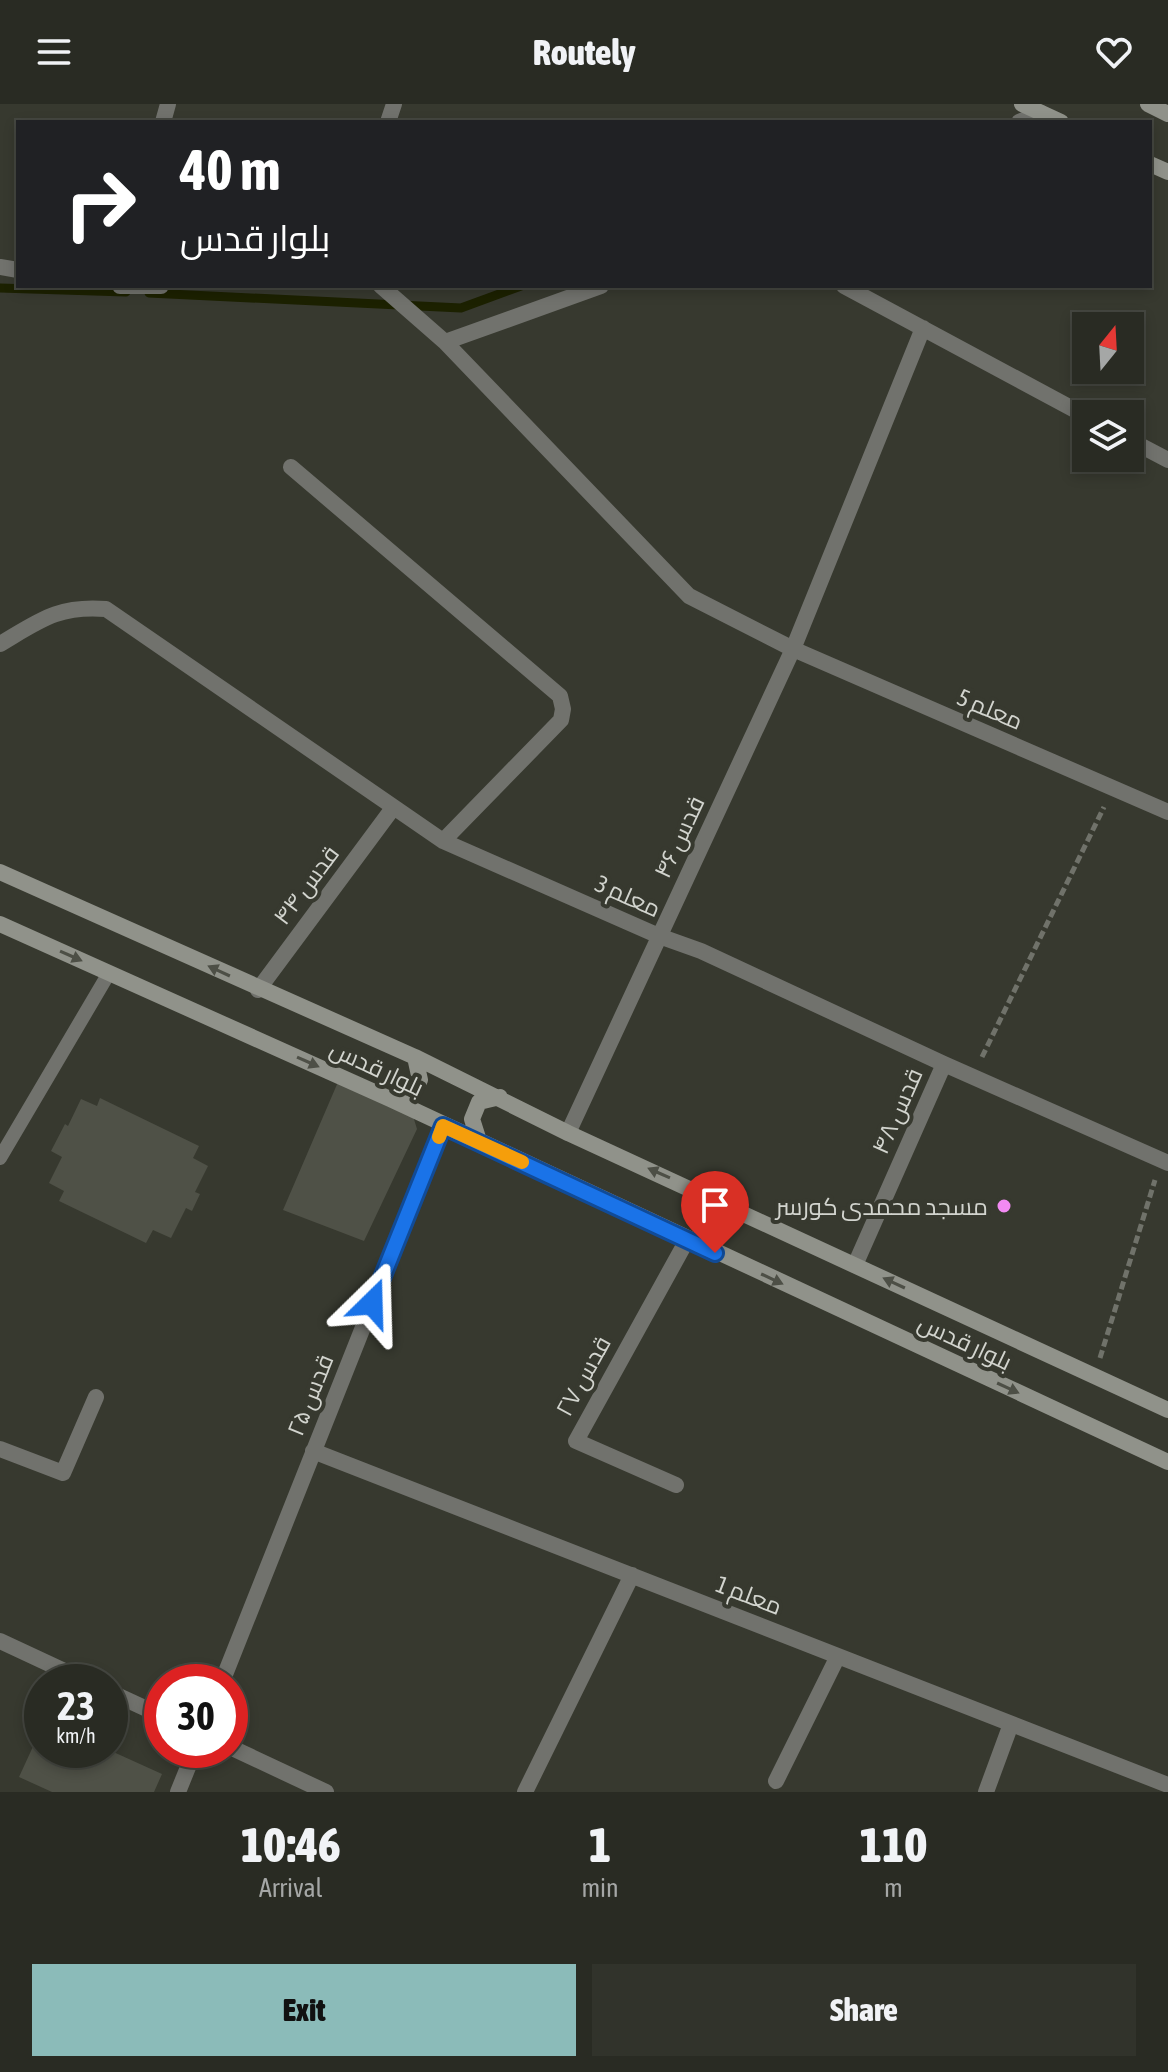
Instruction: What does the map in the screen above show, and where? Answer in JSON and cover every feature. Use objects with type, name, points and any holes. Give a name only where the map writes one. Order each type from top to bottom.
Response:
[{"type":"main road","points":[[1022,104],[1057,120]]},
{"type":"main road","points":[[1148,104],[1168,114]]},
{"type":"main road","name":"بلوار قدس","points":[[0,872],[258,990],[415,1057],[568,1133],[1168,1410]]},
{"type":"main road","name":"بلوار قدس","points":[[0,924],[390,1099],[1168,1462]]},
{"type":"main road","points":[[390,1099],[412,1091],[420,1080],[415,1057]]},
{"type":"main road","points":[[479,1141],[472,1119],[479,1102],[500,1097]]},
{"type":"street","points":[[1024,120],[1041,113]]},
{"type":"street","name":"معلم 5","points":[[383,288],[445,342],[689,596],[793,649],[1168,812]]},
{"type":"street","points":[[445,342],[595,288]]},
{"type":"street","points":[[848,288],[1072,408]]},
{"type":"street","name":"قدس ۴۶","points":[[568,1133],[793,649],[923,328]]},
{"type":"street","points":[[1144,447],[1168,460]]},
{"type":"street","points":[[291,467],[560,696],[563,709],[561,720],[443,841]]},
{"type":"street","name":"معلم 3","points":[[0,644],[57,611],[78,607],[106,609],[443,841],[659,936],[701,951],[972,1077],[1165,1161]]},
{"type":"street","name":"قدس ۴۴","points":[[258,990],[393,808]]},
{"type":"street","name":"قدس ۴۸","points":[[855,1265],[944,1064]]},
{"type":"street","name":"قدس ۲۵","points":[[229,1664],[443,1126]]},
{"type":"street","name":"قدس ۲۷","points":[[676,1485],[576,1441],[687,1240]]},
{"type":"street","points":[[0,1449],[63,1473],[96,1397]]},
{"type":"street","name":"معلم 1","points":[[313,1451],[1168,1785]]},
{"type":"street","points":[[525,1792],[632,1575]]},
{"type":"street","points":[[0,1641],[49,1664]]},
{"type":"street","points":[[776,1781],[838,1656]]},
{"type":"street","points":[[986,1792],[1011,1724]]},
{"type":"street","points":[[248,1755],[326,1792]]},
{"type":"street","points":[[178,1792],[188,1768]]},
{"type":"lane","points":[[0,1158],[109,973]]},
{"type":"path","points":[[972,1077],[1113,788]]},
{"type":"path","points":[[1094,1378],[1165,1161]]},
{"type":"building","points":[[338,1082],[413,1116],[417,1129],[364,1241],[283,1210]]},
{"type":"building","points":[[100,1098],[199,1146],[193,1158],[208,1166],[195,1192],[200,1194],[192,1211],[186,1208],[171,1238],[153,1230],[146,1243],[59,1201],[64,1191],[49,1183],[62,1157],[51,1151],[65,1124],[68,1126],[81,1099],[97,1106]]},
{"type":"building","points":[[128,1759],[162,1774],[154,1792],[52,1792],[19,1777],[24,1766],[128,1768]]},
{"type":"waterway","points":[[0,288],[126,292]]},
{"type":"waterway","points":[[149,293],[461,308],[516,288]]},
{"type":"slow traffic","points":[[439,1137],[443,1126],[522,1162]]},
{"type":"place","name":"مسجد محمدی کورسر","points":[[1004,1206]]},
{"type":"route","points":[[372,1303],[443,1126],[715,1253]]}]
